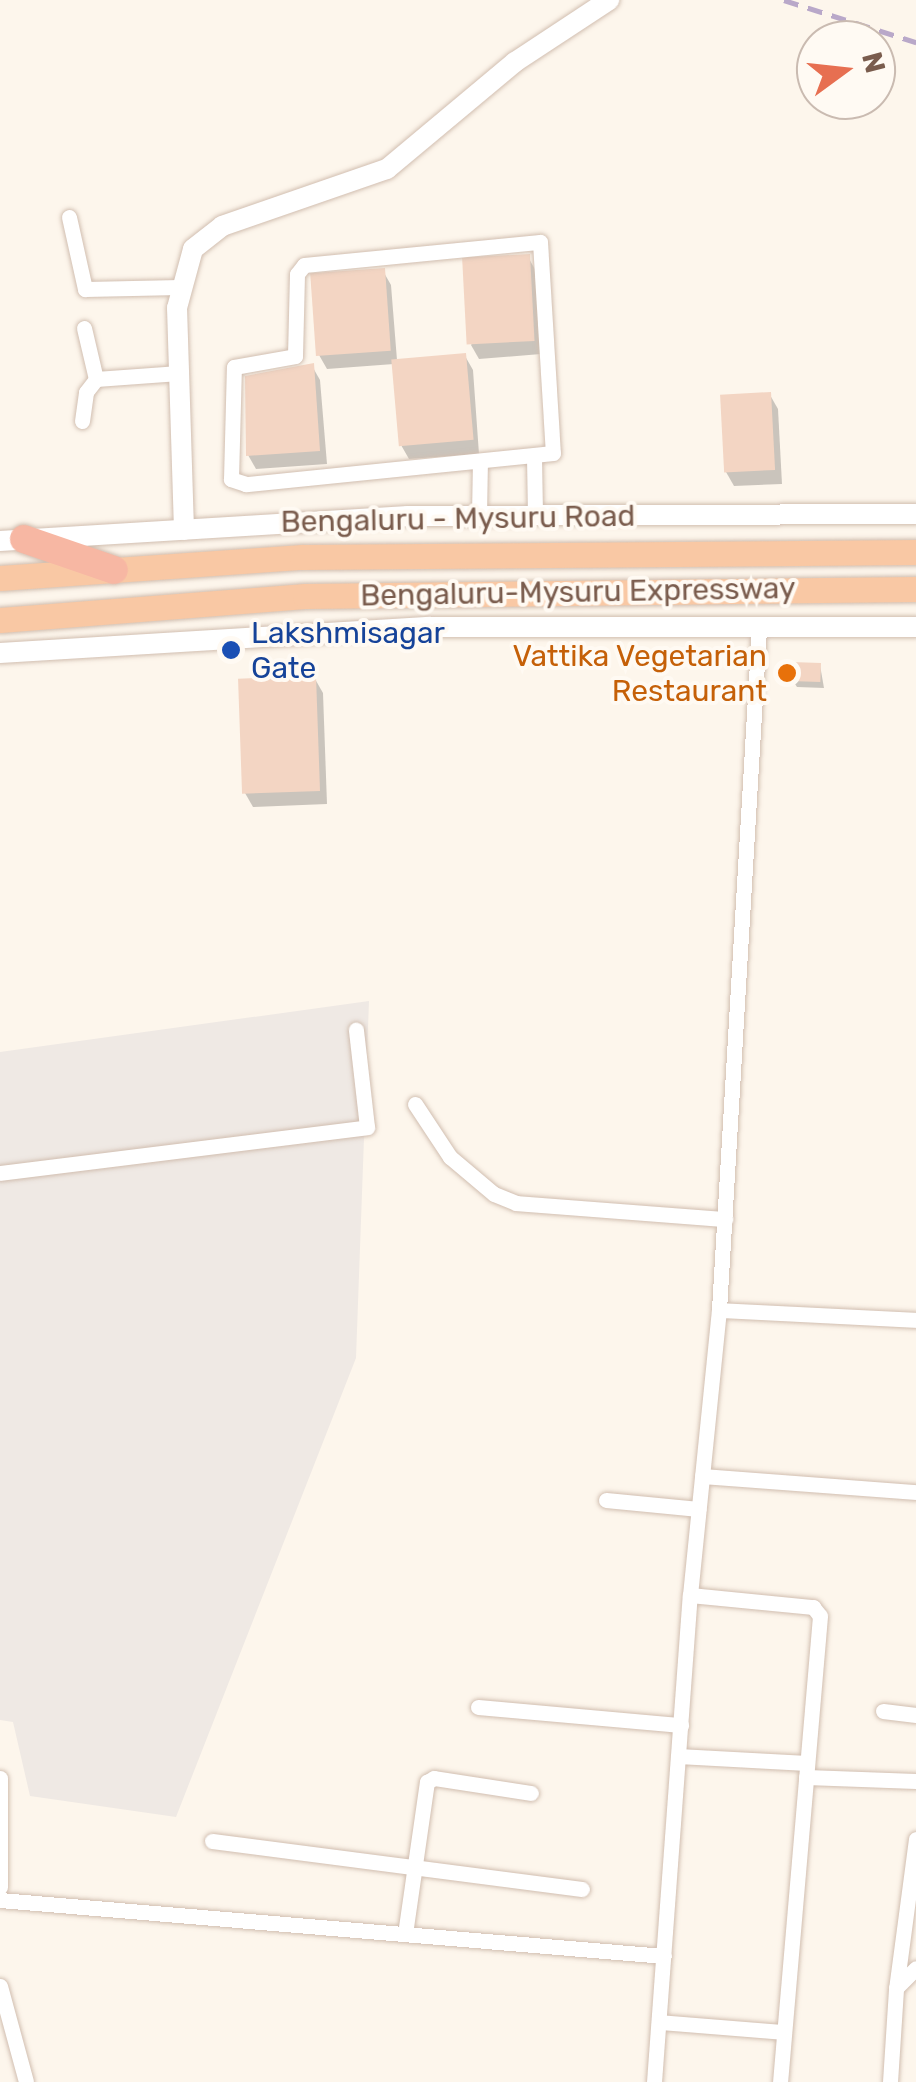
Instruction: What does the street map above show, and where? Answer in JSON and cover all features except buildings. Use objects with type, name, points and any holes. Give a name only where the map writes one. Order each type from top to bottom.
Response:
[{"type":"highway","points":[[12,540],[114,570]]},
{"type":"highway","name":"Bengaluru-Mysuru Expressway","points":[[0,578],[302,557],[916,552]]},
{"type":"highway","name":"Bengaluru-Mysuru Expressway","points":[[0,620],[305,596],[916,590]]},
{"type":"street","points":[[184,530],[180,288],[202,240],[222,226],[388,169],[515,62],[609,0]]},
{"type":"street","points":[[69,217],[85,289],[180,288]]},
{"type":"street","points":[[540,242],[555,449],[534,457],[246,484],[230,479],[234,367],[295,356],[297,274],[304,265],[540,242]]},
{"type":"street","points":[[84,328],[96,379]]},
{"type":"street","points":[[82,421],[86,392],[96,379],[180,373]]},
{"type":"street","points":[[534,457],[535,516]]},
{"type":"street","points":[[479,516],[480,462]]},
{"type":"street","name":"Bengaluru - Mysuru Road","points":[[12,540],[479,516],[916,514]]},
{"type":"street","points":[[0,653],[430,627],[916,627]]},
{"type":"street","points":[[654,2082],[690,1596],[719,1310],[759,628]]},
{"type":"street","points":[[0,1174],[368,1127],[356,1030]]},
{"type":"street","points":[[415,1104],[450,1157],[494,1194],[516,1203],[724,1219]]},
{"type":"street","points":[[719,1310],[916,1320]]},
{"type":"street","points":[[702,1476],[916,1492]]},
{"type":"street","points":[[606,1500],[699,1509]]},
{"type":"street","points":[[690,1596],[818,1609],[780,2082]]},
{"type":"street","points":[[478,1706],[681,1725]]},
{"type":"street","points":[[883,1712],[916,1715]]},
{"type":"street","points":[[678,1756],[916,1781]]},
{"type":"street","points":[[0,1778],[0,1887]]},
{"type":"street","points":[[405,1934],[427,1782],[434,1778],[530,1793]]},
{"type":"street","points":[[890,2082],[896,1988],[916,1840]]},
{"type":"street","points":[[212,1841],[582,1890]]},
{"type":"street","points":[[0,1900],[664,1956]]},
{"type":"street","points":[[896,1988],[916,1968]]},
{"type":"street","points":[[0,1986],[26,2082]]},
{"type":"street","points":[[659,2022],[784,2032]]},
{"type":"shaded area","points":[[369,1001],[356,1358],[176,1817],[30,1796],[13,1722],[0,1720],[0,1052]]},
{"type":"railway","points":[[784,0],[916,42]]},
{"type":"place","name":"Lakshmisagar Gate","points":[[231,650]]},
{"type":"place","name":"Vattika Vegetarian Restaurant","points":[[787,673]]}]
